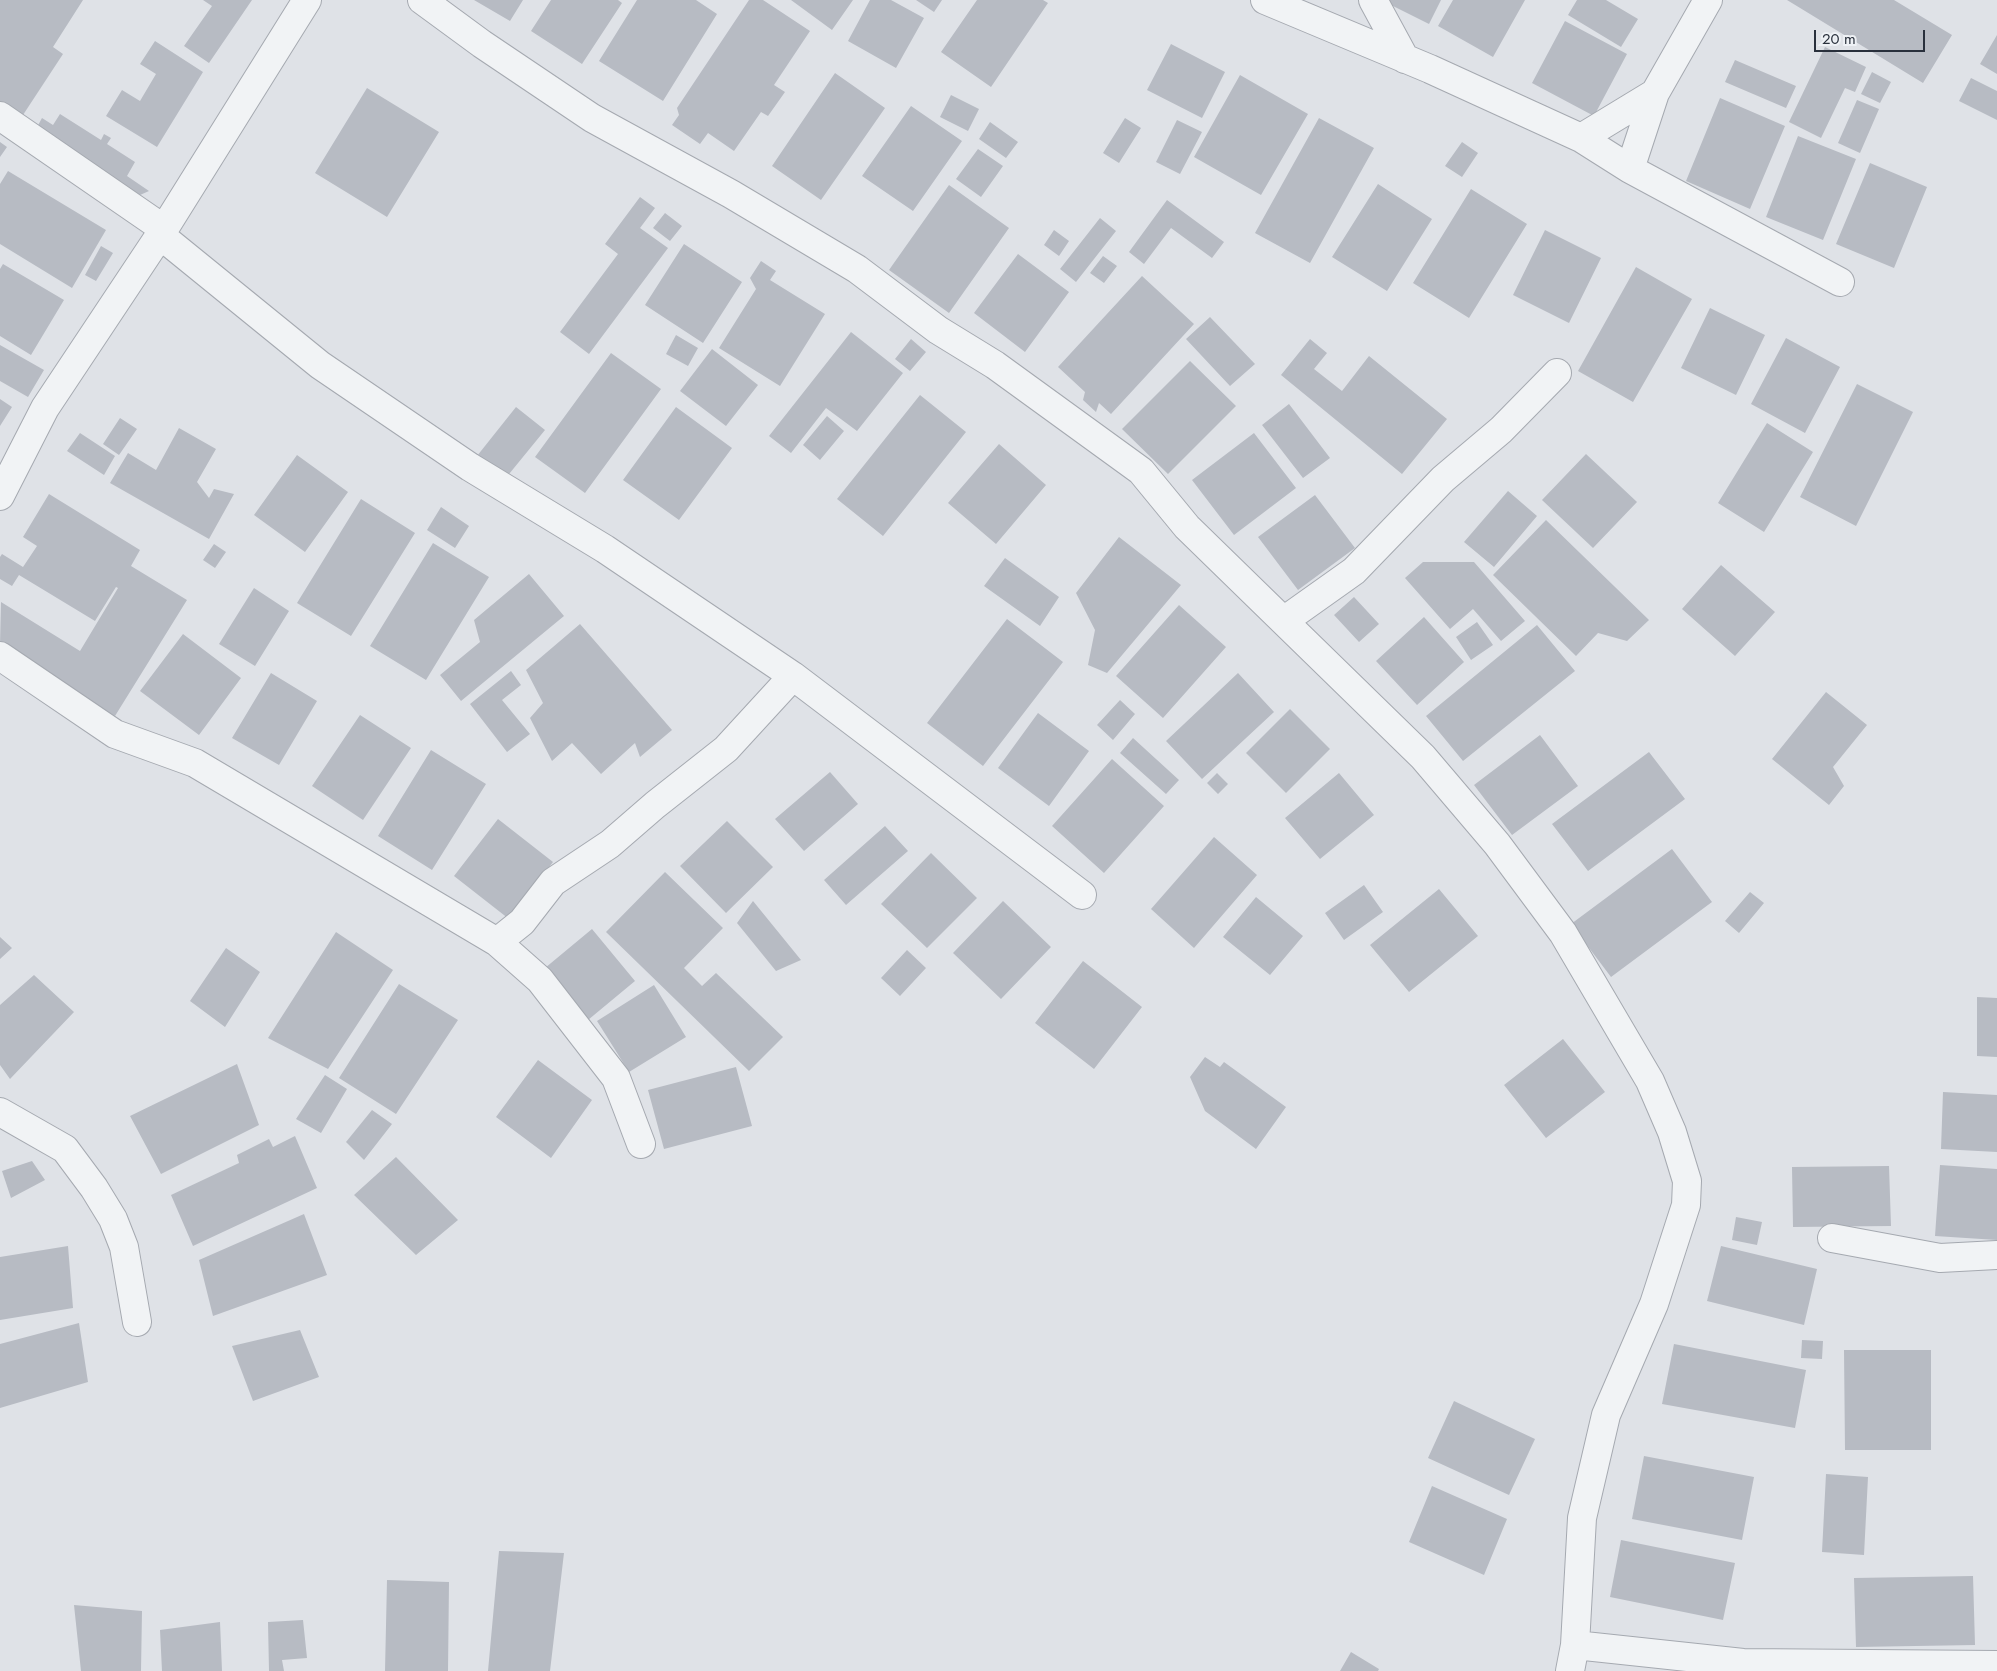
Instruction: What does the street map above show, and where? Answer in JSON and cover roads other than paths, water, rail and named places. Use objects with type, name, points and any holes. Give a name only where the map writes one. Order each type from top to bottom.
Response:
[{"type":"street","points":[[0,496],[45,408],[162,232],[307,0]]},
{"type":"street","points":[[422,0],[482,44],[592,118],[731,194],[857,269],[938,330],[995,365],[1141,471],[1187,527],[1285,620],[1423,757],[1497,844],[1563,933],[1650,1081],[1672,1132],[1687,1182],[1686,1205],[1654,1304],[1606,1414],[1582,1518],[1573,1658],[1743,1663],[1997,1665]]},
{"type":"street","points":[[1265,0],[1405,58],[1581,138],[1630,168],[1840,282]]},
{"type":"street","points":[[1373,0],[1405,58]]},
{"type":"street","points":[[1630,168],[1654,93],[1708,0]]},
{"type":"street","points":[[1581,138],[1654,93]]},
{"type":"street","points":[[0,116],[162,232],[320,365],[470,467],[604,549],[793,676],[1082,895]]},
{"type":"street","points":[[1285,620],[1354,571],[1443,479],[1501,430],[1557,373]]},
{"type":"street","points":[[0,656],[115,734],[195,764],[497,942],[540,980],[616,1078],[642,1144]]},
{"type":"street","points":[[497,942],[522,922],[553,882],[610,844],[655,805],[726,749],[793,676]]},
{"type":"street","points":[[0,1112],[65,1149],[94,1188],[113,1219],[124,1247],[137,1322]]},
{"type":"street","points":[[1832,1238],[1940,1258],[1997,1255]]}]
